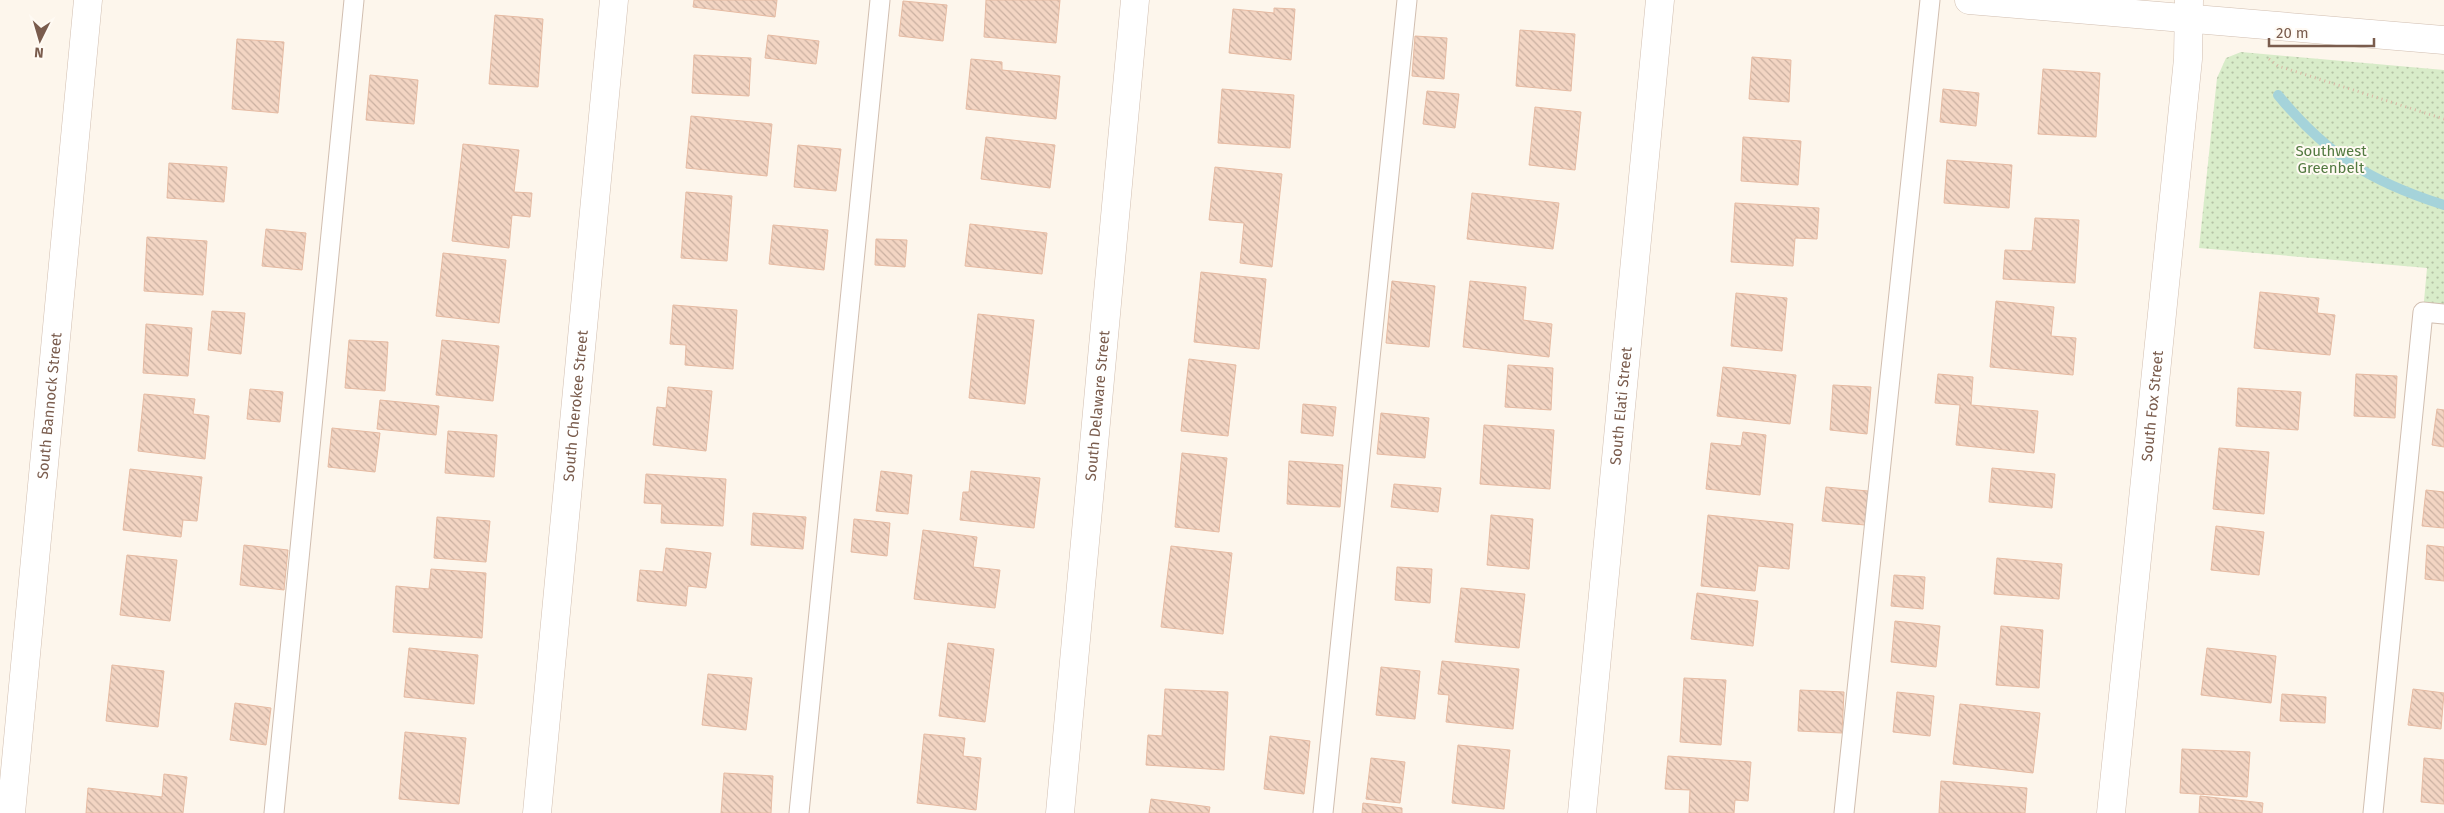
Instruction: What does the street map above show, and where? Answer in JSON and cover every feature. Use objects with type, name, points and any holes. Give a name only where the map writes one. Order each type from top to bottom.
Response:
[{"type":"street","name":"South Bannock Street","points":[[11,813],[88,0]]},
{"type":"street","name":"South Cherokee Street","points":[[537,813],[614,0]]},
{"type":"street","name":"South Delaware Street","points":[[1060,813],[1136,0]]},
{"type":"street","name":"South Elati Street","points":[[1582,813],[1660,0]]},
{"type":"street","points":[[1969,0],[2189,9],[2235,22],[2444,40]]},
{"type":"street","name":"South Fox Street","points":[[2111,813],[2188,59],[2189,9]]},
{"type":"lane","points":[[274,813],[354,0]]},
{"type":"lane","points":[[799,813],[880,0]]},
{"type":"lane","points":[[1323,813],[1407,0]]},
{"type":"lane","points":[[1844,813],[1930,0]]},
{"type":"lane","points":[[2373,813],[2423,312],[2444,314]]},
{"type":"path","points":[[2235,22],[2265,55],[2278,66],[2388,103],[2444,119]]},
{"type":"green space","name":"Southwest Greenbelt","points":[[2241,52],[2444,70],[2444,314],[2423,312],[2427,268],[2199,248],[2217,78],[2226,58]]},
{"type":"building","points":[[694,0],[777,0],[775,17],[693,7]]},
{"type":"building","points":[[986,0],[1060,0],[1056,43],[984,37]]},
{"type":"building","points":[[903,1],[947,5],[943,41],[899,36]]},
{"type":"building","points":[[1274,8],[1295,9],[1291,60],[1229,53],[1233,9],[1274,13]]},
{"type":"building","points":[[495,15],[543,19],[538,87],[489,84]]},
{"type":"building","points":[[1520,30],[1575,34],[1571,91],[1516,86]]},
{"type":"building","points":[[768,35],[819,41],[816,64],[765,58]]},
{"type":"building","points":[[1415,36],[1447,38],[1444,79],[1412,76]]},
{"type":"building","points":[[237,39],[284,42],[278,113],[232,109]]},
{"type":"building","points":[[694,55],[751,58],[749,96],[692,93]]},
{"type":"building","points":[[1752,57],[1791,60],[1789,102],[1749,99]]},
{"type":"building","points":[[971,59],[1002,62],[1002,70],[1060,76],[1056,119],[966,109]]},
{"type":"building","points":[[2043,69],[2100,73],[2096,137],[2038,134]]},
{"type":"building","points":[[370,75],[418,80],[414,124],[366,120]]},
{"type":"building","points":[[1222,89],[1294,95],[1290,148],[1218,143]]},
{"type":"building","points":[[1943,89],[1979,93],[1976,126],[1940,122]]},
{"type":"building","points":[[1427,91],[1459,94],[1455,128],[1423,124]]},
{"type":"building","points":[[1535,107],[1581,112],[1575,170],[1529,165]]},
{"type":"building","points":[[691,116],[772,124],[767,176],[686,168]]},
{"type":"building","points":[[986,137],[1055,145],[1050,188],[981,179]]},
{"type":"building","points":[[1743,137],[1801,141],[1798,185],[1741,181]]},
{"type":"building","points":[[463,144],[519,150],[514,192],[532,193],[530,217],[512,215],[509,248],[452,241]]},
{"type":"building","points":[[798,145],[841,149],[836,191],[794,187]]},
{"type":"building","points":[[1947,160],[2012,165],[2009,208],[1944,203]]},
{"type":"building","points":[[169,163],[227,167],[224,202],[167,198]]},
{"type":"building","points":[[1215,167],[1282,174],[1272,267],[1240,263],[1244,223],[1209,220]]},
{"type":"building","points":[[686,192],[732,196],[727,261],[681,258]]},
{"type":"building","points":[[1472,193],[1559,203],[1553,249],[1467,239]]},
{"type":"building","points":[[1735,203],[1819,208],[1817,239],[1795,238],[1793,266],[1731,262]]},
{"type":"building","points":[[2035,218],[2079,220],[2075,283],[2003,279],[2005,250],[2032,251]]},
{"type":"building","points":[[970,224],[1047,233],[1042,274],[965,266]]},
{"type":"building","points":[[773,225],[828,230],[824,270],[769,264]]},
{"type":"building","points":[[266,229],[306,233],[302,270],[262,266]]},
{"type":"building","points":[[147,237],[207,241],[203,295],[144,291]]},
{"type":"building","points":[[876,239],[907,240],[905,267],[875,265]]},
{"type":"building","points":[[443,253],[506,260],[499,323],[436,316]]},
{"type":"building","points":[[1201,272],[1266,279],[1259,349],[1194,342]]},
{"type":"building","points":[[1392,281],[1435,286],[1429,347],[1386,343]]},
{"type":"building","points":[[1470,281],[1526,287],[1523,320],[1552,324],[1549,357],[1463,347]]},
{"type":"building","points":[[2260,292],[2319,298],[2317,313],[2335,315],[2330,355],[2254,348]]},
{"type":"building","points":[[1736,293],[1787,298],[1782,351],[1731,346]]},
{"type":"building","points":[[1996,301],[2054,307],[2051,336],[2076,338],[2073,375],[1990,367]]},
{"type":"building","points":[[673,305],[737,310],[733,369],[685,365],[686,345],[670,344]]},
{"type":"building","points":[[212,311],[245,313],[241,354],[208,350]]},
{"type":"building","points":[[978,314],[1034,320],[1025,404],[969,398]]},
{"type":"building","points":[[146,324],[192,328],[188,376],[143,373]]},
{"type":"building","points":[[349,340],[388,342],[385,391],[345,388]]},
{"type":"building","points":[[442,340],[499,346],[493,401],[436,395]]},
{"type":"building","points":[[1189,359],[1236,365],[1228,436],[1181,431]]},
{"type":"building","points":[[1508,365],[1553,368],[1551,410],[1505,407]]},
{"type":"building","points":[[1723,367],[1796,375],[1790,424],[1717,416]]},
{"type":"building","points":[[1938,374],[1973,377],[1971,405],[2038,411],[2034,453],[1956,445],[1960,405],[1935,403]]},
{"type":"building","points":[[2356,374],[2397,376],[2395,418],[2354,416]]},
{"type":"building","points":[[1833,385],[1871,387],[1867,434],[1830,430]]},
{"type":"building","points":[[668,387],[712,391],[706,451],[653,445],[657,407],[666,408]]},
{"type":"building","points":[[2238,388],[2301,392],[2298,430],[2236,426]]},
{"type":"building","points":[[250,389],[283,392],[280,422],[247,419]]},
{"type":"building","points":[[144,394],[195,399],[193,414],[209,416],[205,459],[138,451]]},
{"type":"building","points":[[380,400],[439,406],[436,435],[377,429]]},
{"type":"building","points":[[1303,404],[1336,407],[1333,436],[1301,433]]},
{"type":"building","points":[[2437,409],[2444,410],[2444,447],[2432,445]]},
{"type":"building","points":[[1381,413],[1429,418],[1425,458],[1377,454]]},
{"type":"building","points":[[1484,425],[1554,430],[1550,489],[1480,484]]},
{"type":"building","points":[[332,428],[380,433],[375,472],[328,467]]},
{"type":"building","points":[[448,431],[497,435],[494,477],[445,473]]},
{"type":"building","points":[[1743,432],[1766,435],[1760,495],[1706,489],[1711,443],[1741,446]]},
{"type":"building","points":[[2219,448],[2269,452],[2264,514],[2213,509]]},
{"type":"building","points":[[1182,453],[1227,458],[1219,532],[1175,527]]},
{"type":"building","points":[[1289,461],[1343,465],[1340,507],[1287,504]]},
{"type":"building","points":[[1992,468],[2055,474],[2052,508],[1989,502]]},
{"type":"building","points":[[130,469],[202,477],[197,521],[183,520],[181,537],[123,530]]},
{"type":"building","points":[[881,471],[912,475],[908,514],[876,511]]},
{"type":"building","points":[[971,471],[1040,478],[1034,528],[960,520],[963,492],[969,492]]},
{"type":"building","points":[[646,474],[726,479],[723,526],[661,523],[662,504],[644,503]]},
{"type":"building","points":[[1394,484],[1441,488],[1438,512],[1391,507]]},
{"type":"building","points":[[1826,487],[1868,491],[1865,525],[1822,521]]},
{"type":"building","points":[[2426,490],[2444,492],[2444,528],[2422,526]]},
{"type":"building","points":[[753,513],[806,517],[803,549],[751,545]]},
{"type":"building","points":[[1491,515],[1533,519],[1529,569],[1487,565]]},
{"type":"building","points":[[1708,515],[1793,524],[1789,569],[1758,566],[1755,591],[1701,586]]},
{"type":"building","points":[[437,517],[490,521],[486,562],[434,558]]},
{"type":"building","points":[[854,519],[890,523],[887,556],[851,552]]},
{"type":"building","points":[[2216,526],[2264,532],[2259,575],[2211,570]]},
{"type":"building","points":[[923,530],[977,537],[973,567],[1000,570],[995,608],[914,599]]},
{"type":"building","points":[[244,545],[288,550],[284,590],[240,585]]},
{"type":"building","points":[[2427,545],[2444,547],[2444,581],[2425,579]]},
{"type":"building","points":[[1171,546],[1232,553],[1223,634],[1161,627]]},
{"type":"building","points":[[666,548],[711,553],[706,588],[688,586],[686,606],[637,601],[640,570],[663,572]]},
{"type":"building","points":[[127,555],[177,560],[170,621],[120,615]]},
{"type":"building","points":[[1997,558],[2062,564],[2059,599],[1994,594]]},
{"type":"building","points":[[1397,567],[1432,569],[1430,603],[1395,600]]},
{"type":"building","points":[[431,569],[486,573],[482,638],[393,632],[396,586],[429,589]]},
{"type":"building","points":[[1894,575],[1925,577],[1923,609],[1891,606]]},
{"type":"building","points":[[1461,588],[1525,594],[1519,648],[1455,642]]},
{"type":"building","points":[[1697,593],[1758,601],[1753,646],[1691,639]]},
{"type":"building","points":[[1895,621],[1940,626],[1936,667],[1891,662]]},
{"type":"building","points":[[2001,626],[2043,630],[2039,688],[1996,685]]},
{"type":"building","points":[[948,643],[994,649],[985,722],[939,716]]},
{"type":"building","points":[[409,648],[478,655],[474,704],[404,697]]},
{"type":"building","points":[[2207,648],[2276,656],[2271,703],[2201,695]]},
{"type":"building","points":[[1442,661],[1519,669],[1513,729],[1446,722],[1449,695],[1438,694]]},
{"type":"building","points":[[112,665],[164,671],[158,727],[106,721]]},
{"type":"building","points":[[1381,667],[1420,671],[1415,719],[1376,715]]},
{"type":"building","points":[[708,674],[752,678],[746,730],[702,725]]},
{"type":"building","points":[[1684,678],[1726,680],[1721,745],[1680,742]]},
{"type":"building","points":[[1165,689],[1228,692],[1224,770],[1146,765],[1148,735],[1162,736]]},
{"type":"building","points":[[2413,689],[2444,693],[2441,729],[2408,725]]},
{"type":"building","points":[[1800,690],[1844,692],[1842,733],[1798,731]]},
{"type":"building","points":[[1897,692],[1934,696],[1930,736],[1893,732]]},
{"type":"building","points":[[2282,694],[2326,697],[2325,723],[2280,721]]},
{"type":"building","points":[[235,703],[271,708],[266,745],[230,740]]},
{"type":"building","points":[[1960,704],[2040,713],[2033,773],[1953,764]]},
{"type":"building","points":[[405,732],[466,738],[459,804],[399,799]]},
{"type":"building","points":[[924,734],[965,738],[963,756],[981,758],[976,810],[917,803]]},
{"type":"building","points":[[1270,736],[1310,741],[1304,794],[1264,789]]},
{"type":"building","points":[[1458,745],[1510,750],[1504,809],[1452,803]]},
{"type":"building","points":[[2182,749],[2250,752],[2247,797],[2180,793]]},
{"type":"building","points":[[1668,756],[1751,762],[1748,801],[1735,800],[1734,813],[1689,813],[1690,790],[1665,789]]},
{"type":"building","points":[[1371,758],[1405,762],[1400,803],[1366,799]]},
{"type":"building","points":[[2424,758],[2444,760],[2444,804],[2421,802]]},
{"type":"building","points":[[724,773],[773,776],[771,813],[721,813]]},
{"type":"building","points":[[164,774],[187,777],[183,813],[86,813],[88,788],[162,797]]},
{"type":"building","points":[[1941,781],[2027,788],[2025,813],[1939,813]]},
{"type":"building","points":[[2200,796],[2263,803],[2262,813],[2199,813]]},
{"type":"building","points":[[1151,799],[1210,807],[1209,813],[1149,813]]},
{"type":"building","points":[[1363,803],[1402,808],[1402,813],[1362,813]]},
{"type":"waterway","points":[[2278,95],[2314,134],[2352,164],[2394,187],[2444,205]]}]
